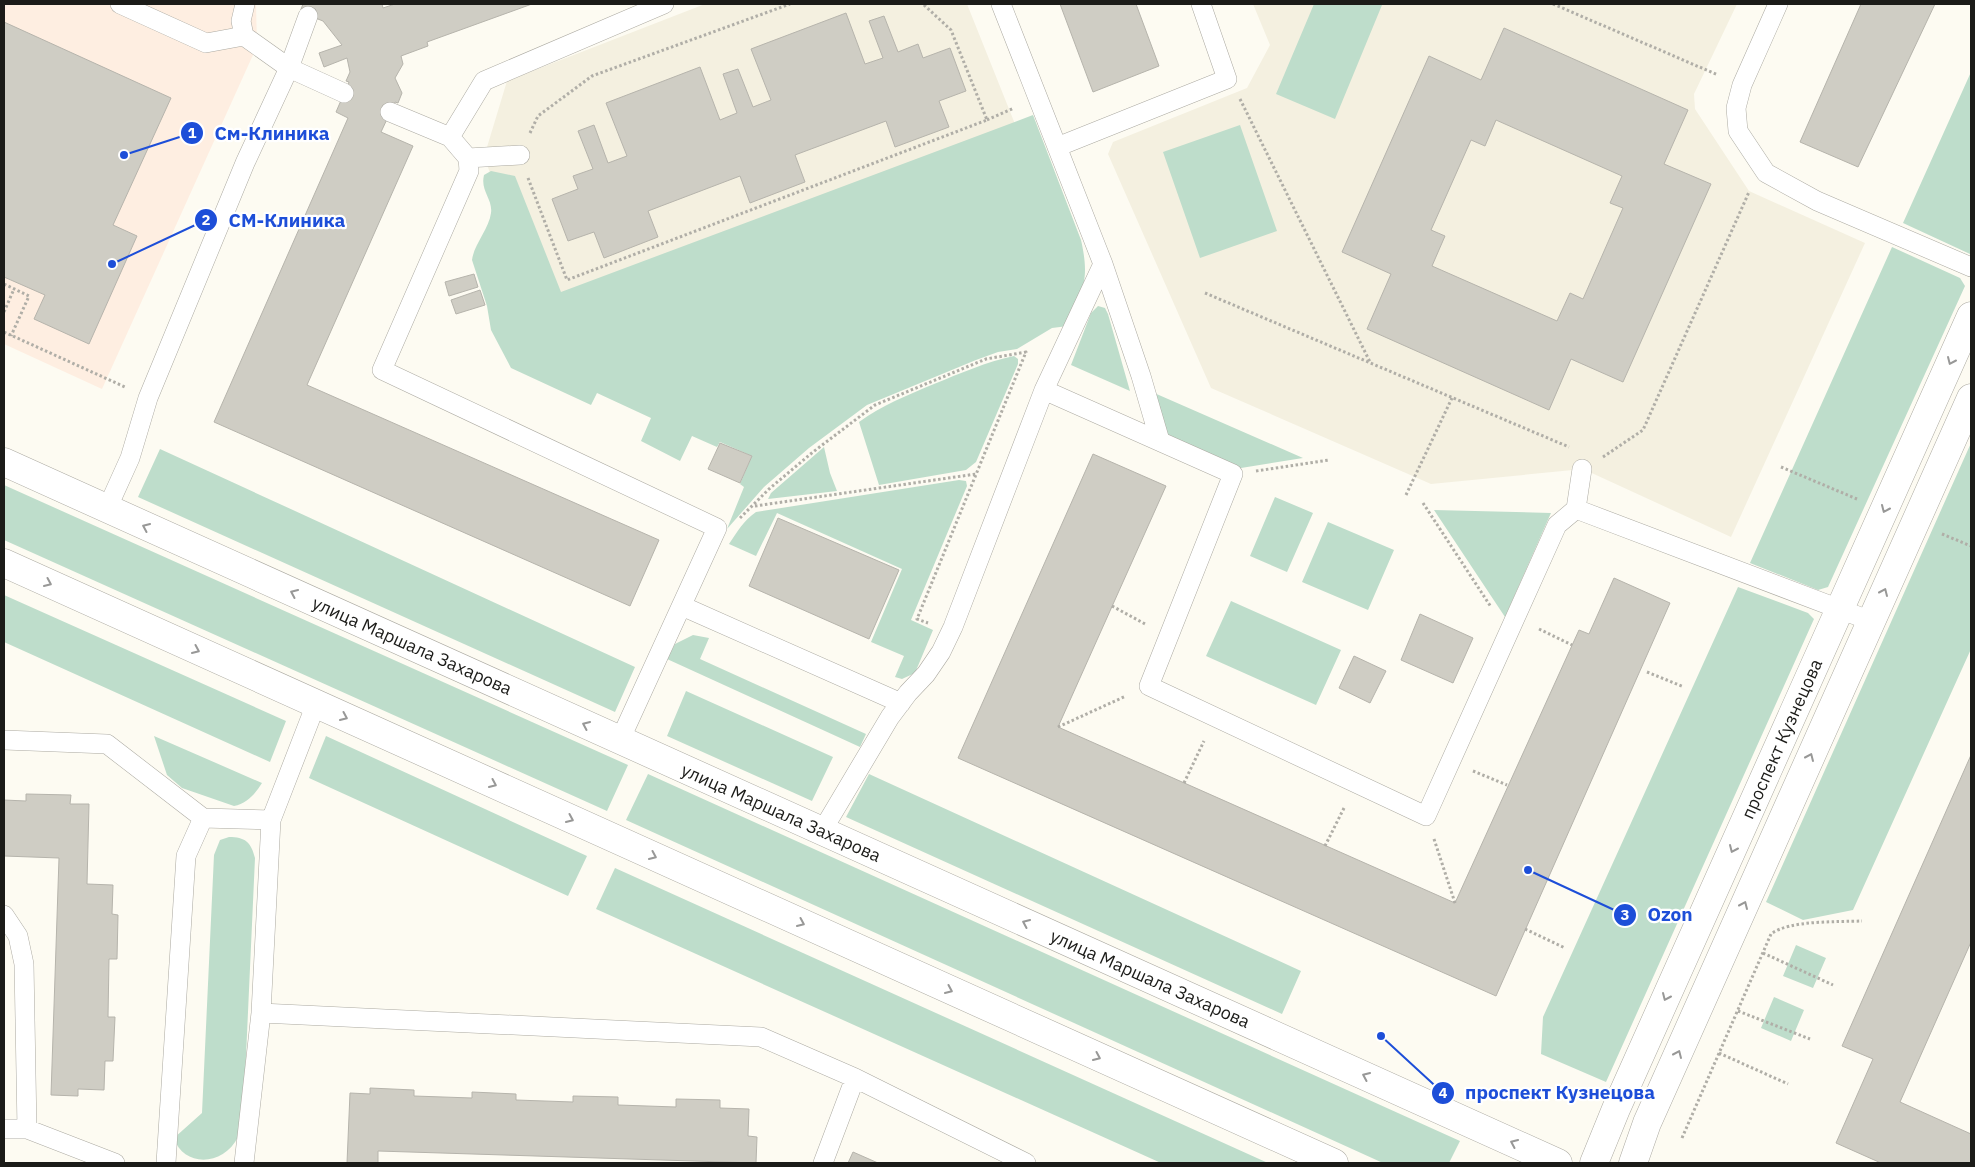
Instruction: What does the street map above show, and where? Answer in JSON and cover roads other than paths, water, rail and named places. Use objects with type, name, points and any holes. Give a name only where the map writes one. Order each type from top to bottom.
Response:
[{"type":"street","name":"проспект Кузнецова","points":[[1594,1163],[1616,1109],[1971,316]]},
{"type":"street","name":"проспект Кузнецова","points":[[1633,1163],[1651,1114],[1971,398]]},
{"type":"street","name":"улица Маршала Захарова","points":[[4,462],[1558,1163]]},
{"type":"street","points":[[4,563],[1334,1163]]},
{"type":"lane","points":[[120,4],[206,44],[244,36]]},
{"type":"lane","points":[[245,4],[241,21],[244,36],[289,68],[344,93]]},
{"type":"lane","points":[[450,138],[484,81],[664,4]]},
{"type":"lane","points":[[1001,4],[1103,264],[1141,376],[1160,441]]},
{"type":"lane","points":[[1057,147],[1227,79],[1201,4]]},
{"type":"lane","points":[[1778,4],[1742,85],[1736,108],[1738,131],[1766,173],[1817,201],[1971,267]]},
{"type":"lane","points":[[106,509],[130,458],[148,398],[245,163],[289,68],[308,16]]},
{"type":"lane","points":[[390,112],[450,138],[468,158],[469,171],[382,370],[717,528],[620,740]]},
{"type":"lane","points":[[468,158],[520,155]]},
{"type":"lane","points":[[822,831],[890,717],[942,652],[1044,390],[1103,264]]},
{"type":"lane","points":[[1044,390],[1234,474],[1149,686],[1426,816],[1557,525],[1576,509],[1582,470]]},
{"type":"lane","points":[[1576,509],[1871,621]]},
{"type":"lane","points":[[682,606],[900,703]]},
{"type":"lane","points":[[244,1163],[261,1013],[271,820],[316,704]]},
{"type":"lane","points":[[4,740],[106,744],[204,818],[271,820]]},
{"type":"lane","points":[[166,1163],[186,856],[204,818]]},
{"type":"lane","points":[[4,916],[18,936],[24,964],[27,1129]]},
{"type":"lane","points":[[261,1013],[761,1037],[854,1078],[1026,1163]]},
{"type":"lane","points":[[823,1163],[854,1078]]},
{"type":"lane","points":[[4,1129],[27,1129],[115,1163]]},
{"type":"place","name":"См-Клиника","points":[[124,155]]},
{"type":"place","name":"СМ-Клиника","points":[[112,264]]},
{"type":"place","name":"Ozon","points":[[1528,870]]},
{"type":"place","name":"проспект Кузнецова","points":[[1381,1036]]}]
